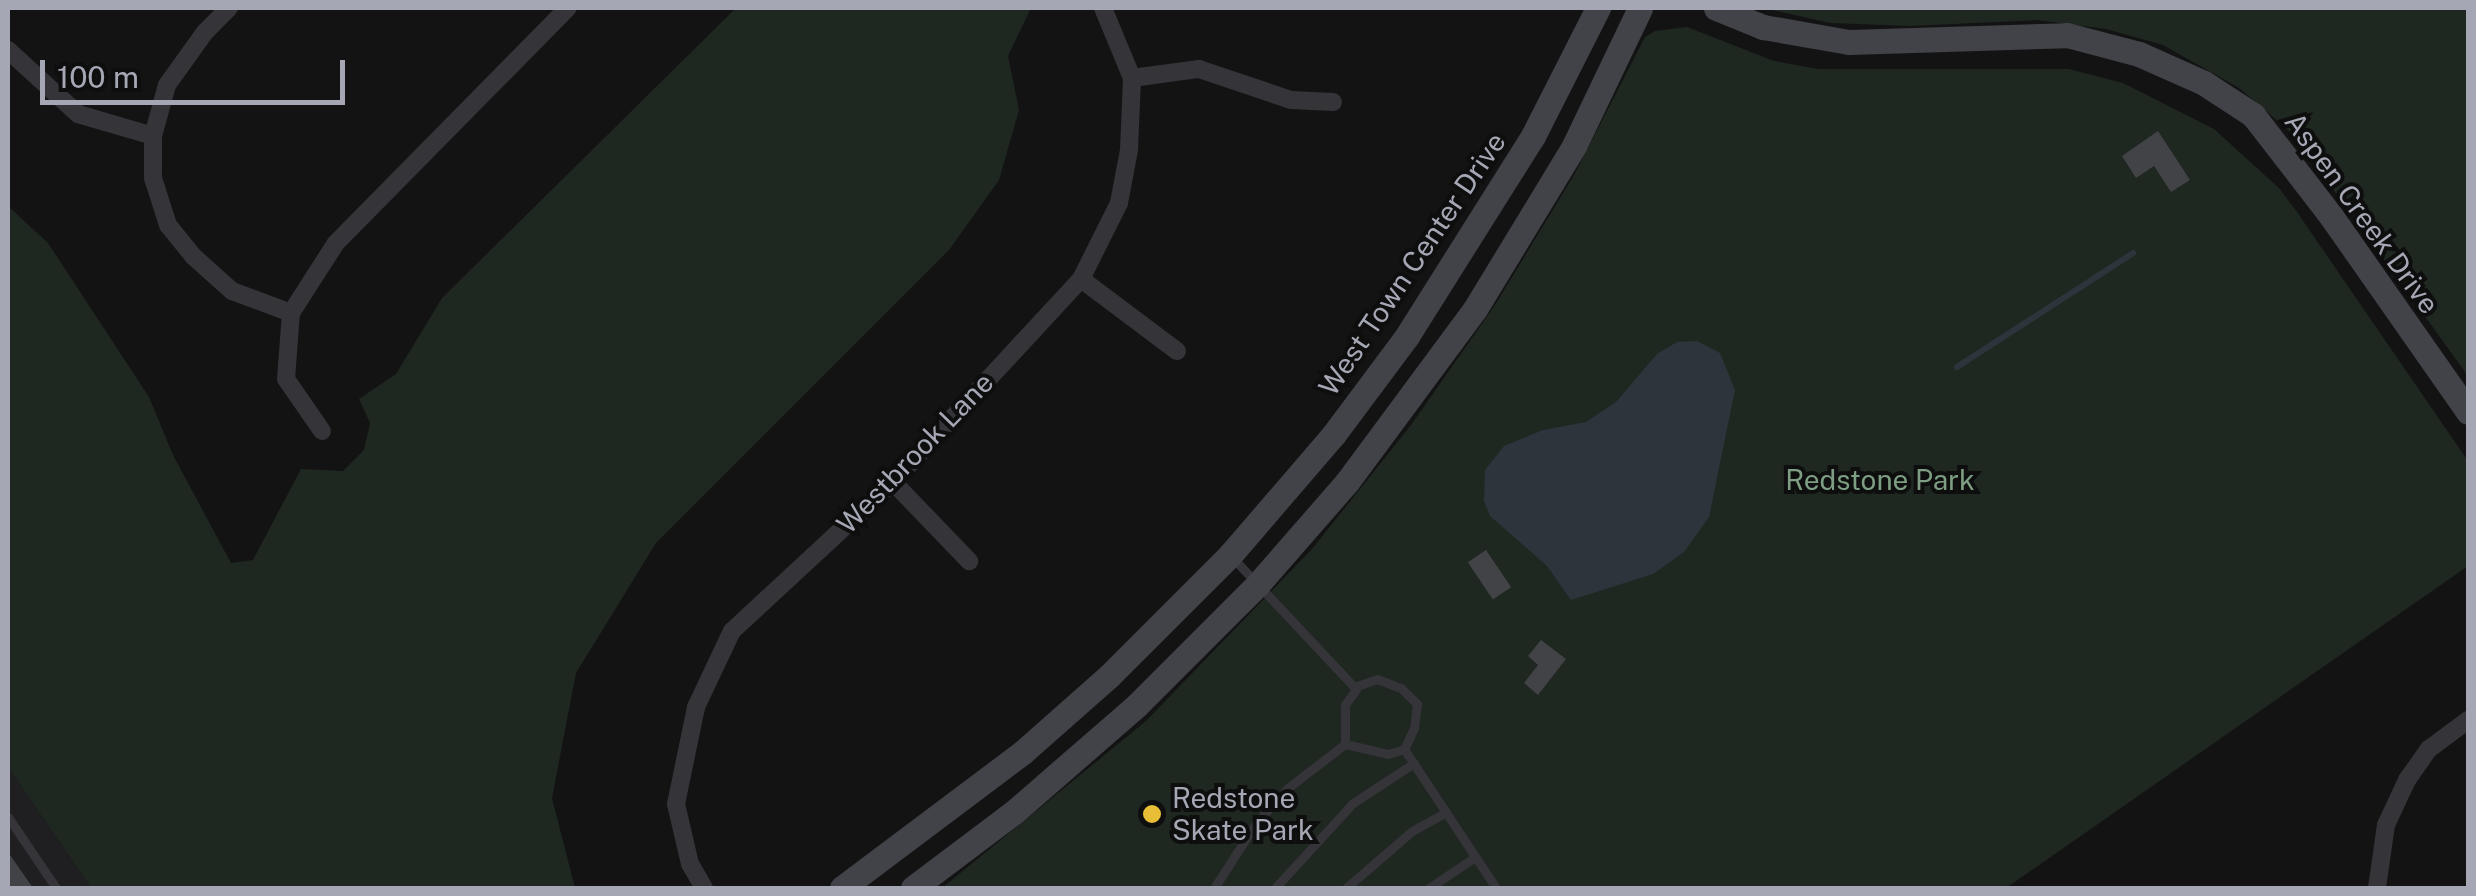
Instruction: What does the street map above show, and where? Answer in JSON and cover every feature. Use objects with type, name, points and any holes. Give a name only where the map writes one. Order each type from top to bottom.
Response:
[{"type":"street","points":[[229,8],[205,32],[167,85],[153,136],[153,178],[168,225],[232,291],[291,313]]},
{"type":"street","points":[[322,431],[286,379],[291,313],[336,243],[568,8]]},
{"type":"street","name":"Westbrook Lane","points":[[704,888],[690,864],[676,804],[696,707],[732,631],[893,482],[1081,279],[1119,203],[1129,150],[1132,78],[1103,8]]},
{"type":"street","name":"West Town Center Drive","points":[[842,888],[1023,752],[1109,676],[1230,555],[1334,434],[1406,336],[1533,136],[1598,8]]},
{"type":"street","points":[[913,888],[1014,812],[1137,705],[1258,584],[1347,482],[1475,309],[1574,146],[1640,8]]},
{"type":"street","name":"Aspen Creek Drive","points":[[1716,8],[1764,27],[1850,42],[2067,35],[2139,54],[2204,83],[2253,114],[2331,216],[2468,412]]},
{"type":"street","points":[[8,50],[78,114],[153,136]]},
{"type":"street","points":[[1132,78],[1199,69],[1291,100],[1333,102]]},
{"type":"street","points":[[1081,279],[1176,352]]},
{"type":"street","points":[[893,482],[968,561]]},
{"type":"street","points":[[2377,888],[2386,825],[2407,780],[2429,749],[2468,720]]},
{"type":"lane","points":[[1230,555],[1354,686]]},
{"type":"lane","points":[[1377,679],[1401,688],[1417,704],[1414,728],[1404,749],[1388,754],[1345,744],[1345,705],[1354,686],[1377,679]]},
{"type":"lane","points":[[1214,888],[1256,823],[1289,787],[1345,744]]},
{"type":"lane","points":[[1404,749],[1496,888]]},
{"type":"lane","points":[[1275,888],[1352,803],[1414,763]]},
{"type":"lane","points":[[1346,888],[1412,831],[1446,812]]},
{"type":"lane","points":[[8,821],[56,888]]},
{"type":"lane","points":[[1430,888],[1475,857]]},
{"type":"shaded area","points":[[1697,341],[1720,353],[1735,390],[1709,517],[1684,552],[1653,574],[1571,600],[1547,566],[1490,516],[1484,501],[1485,470],[1504,446],[1543,430],[1586,422],[1616,402],[1657,354],[1677,342]]},
{"type":"shaded area","points":[[8,767],[91,888],[8,888]]},
{"type":"green space","points":[[736,8],[1031,8],[1008,56],[1019,110],[999,180],[949,250],[656,543],[576,673],[552,798],[575,888],[91,888],[8,767],[8,206],[48,243],[149,397],[173,455],[231,563],[253,560],[301,469],[343,471],[364,450],[370,423],[359,399],[396,374],[442,298]]},
{"type":"green space","points":[[1764,8],[2468,8],[2468,376],[2294,135],[2239,88],[2163,45],[2106,29],[2037,20],[1911,26],[1830,23]]},
{"type":"green space","name":"Redstone Park","points":[[1687,27],[1774,61],[1818,69],[2069,69],[2123,83],[2214,129],[2279,188],[2468,461],[2468,566],[2006,888],[942,888],[1146,721],[1312,549],[1411,425],[1495,305],[1574,175],[1645,37],[1655,31]]},
{"type":"building","points":[[2158,131],[2190,180],[2171,192],[2154,166],[2136,178],[2122,156]]},
{"type":"building","points":[[1486,550],[1511,587],[1493,600],[1468,562]]},
{"type":"building","points":[[1541,640],[1566,659],[1538,695],[1524,683],[1538,665],[1528,656]]},
{"type":"building","points":[[8,852],[33,888],[8,888]]},
{"type":"waterway","points":[[1957,367],[2133,253]]},
{"type":"place","name":"Redstone Skate Park","points":[[1152,814]]}]
